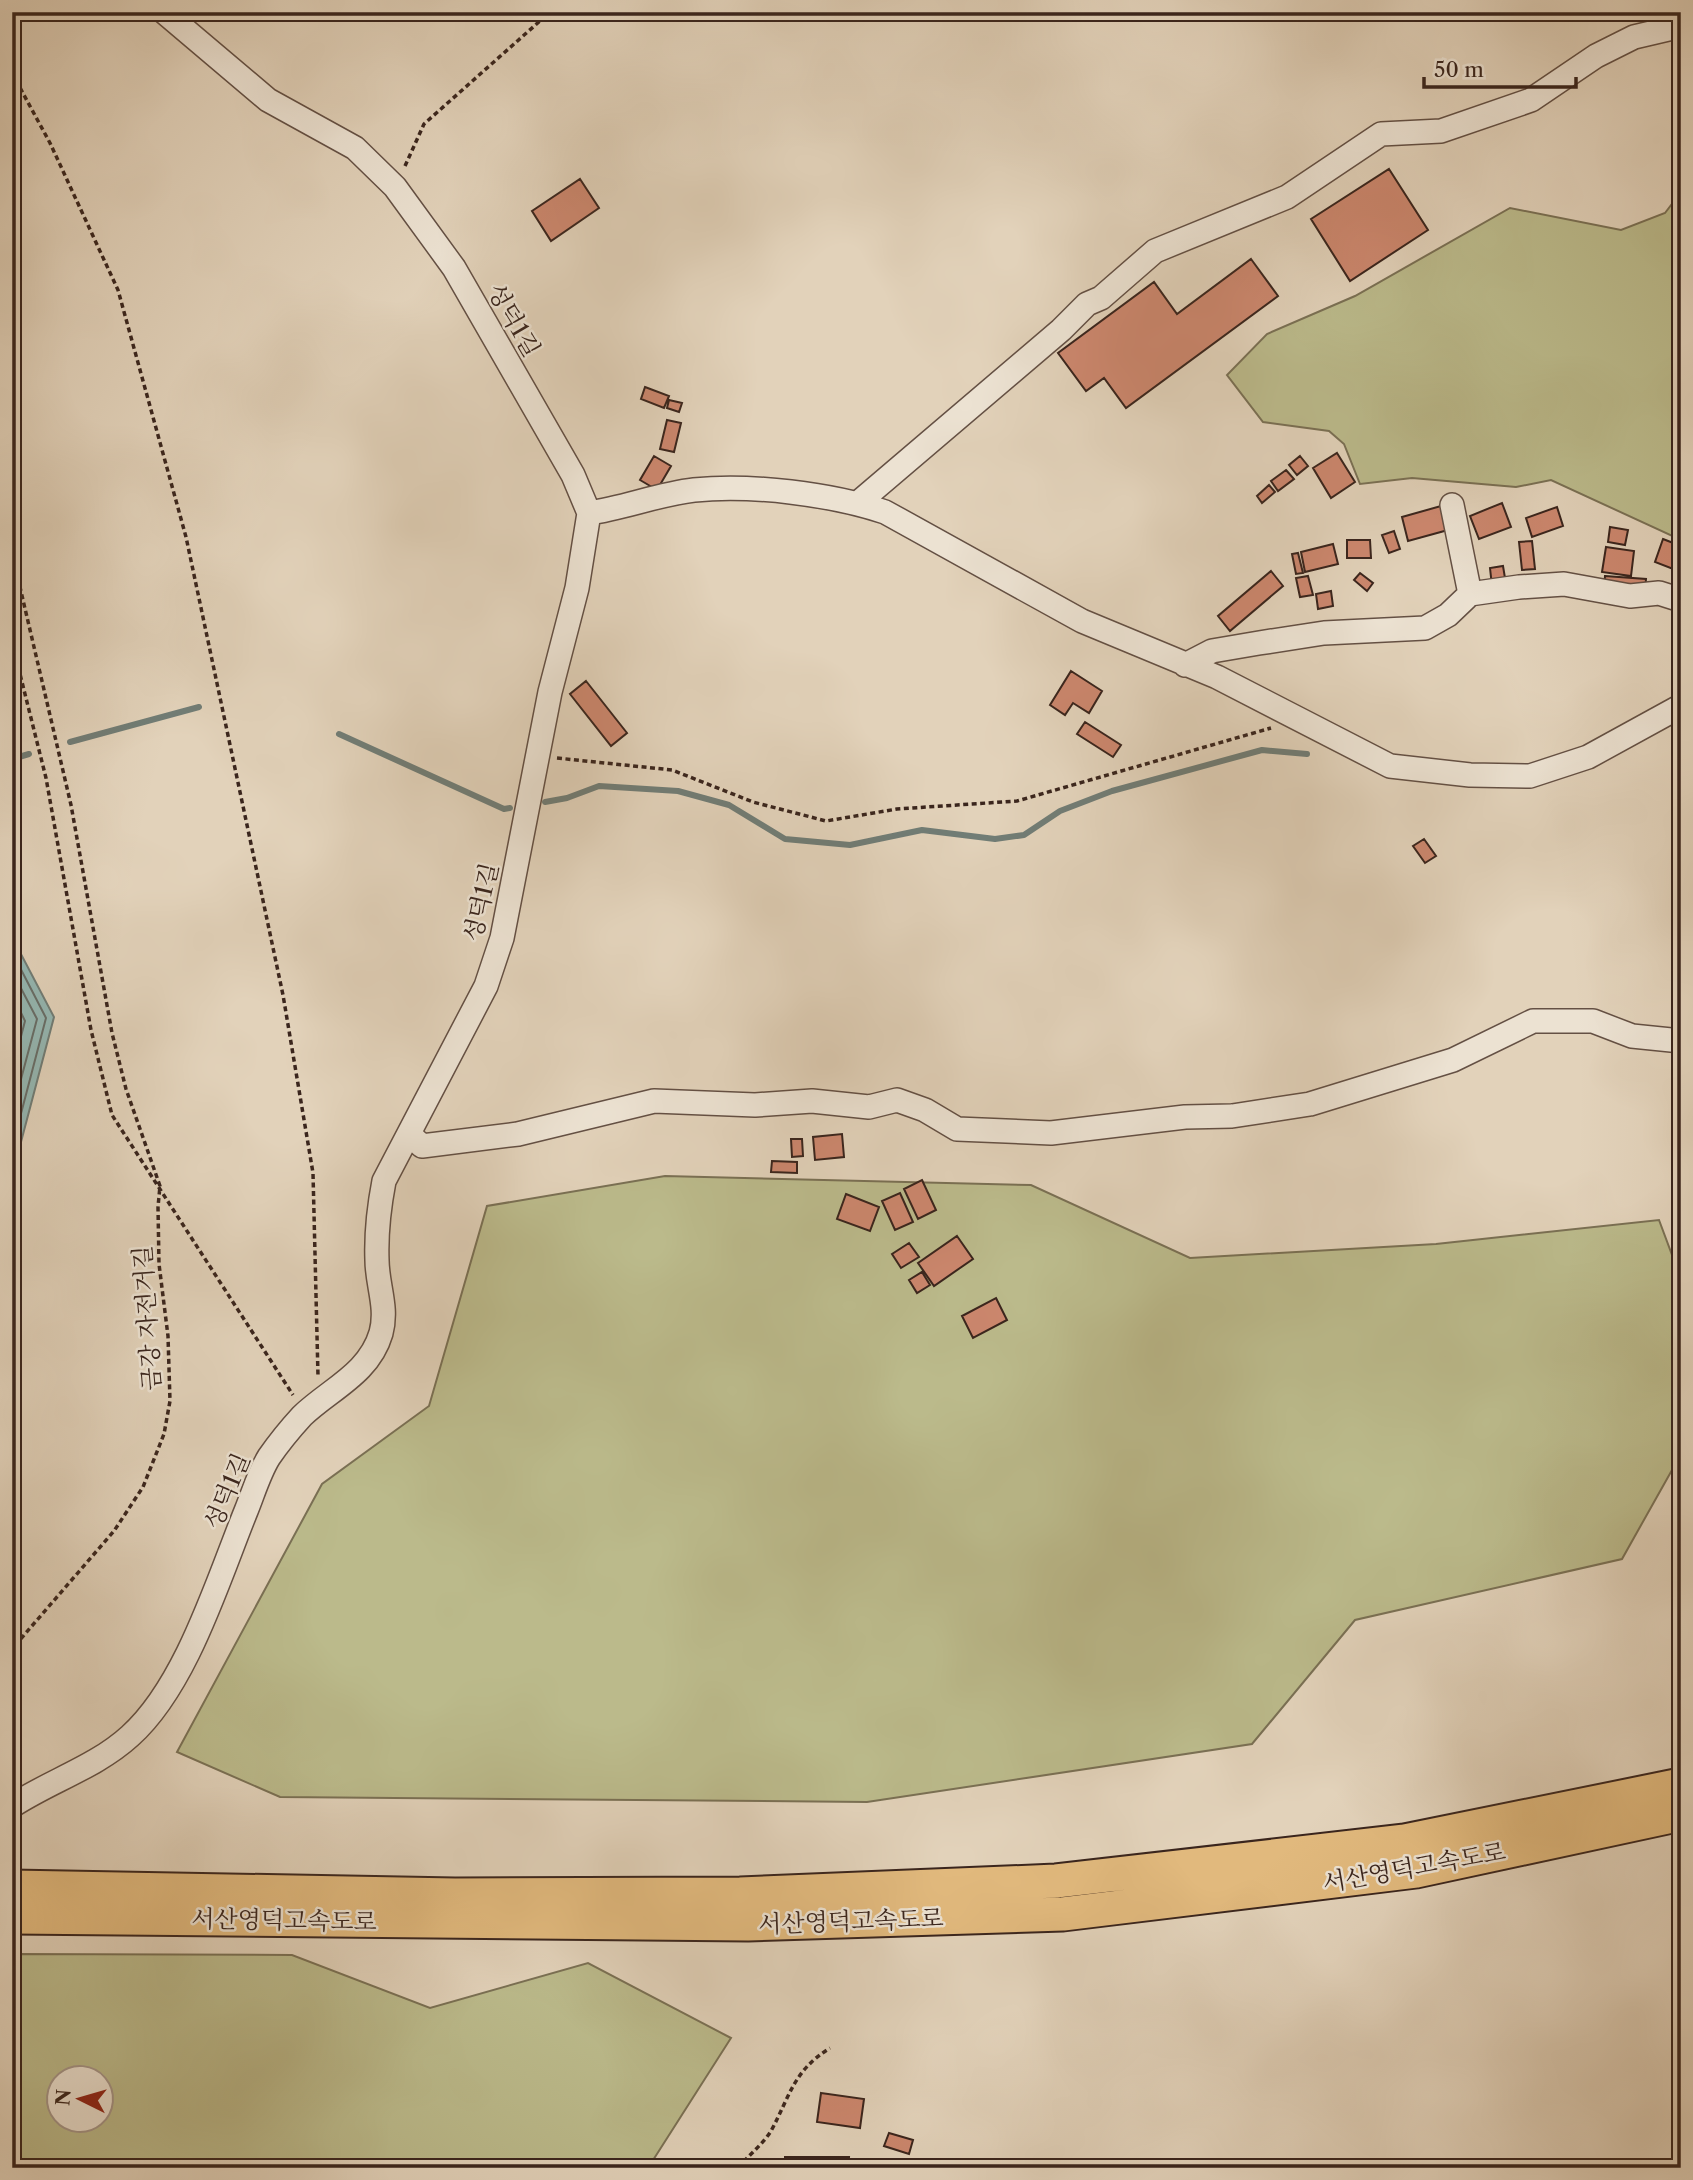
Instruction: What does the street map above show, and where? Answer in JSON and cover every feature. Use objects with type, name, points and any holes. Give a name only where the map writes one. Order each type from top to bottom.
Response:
[{"type":"highway","name":"서산영덕고속도로","points":[[12,1888],[455,1895],[740,1894],[1056,1881],[1405,1841],[1681,1785]]},
{"type":"highway","name":"서산영덕고속도로","points":[[12,1917],[748,1924],[1063,1914],[1416,1871],[1681,1814]]},
{"type":"street","name":"성덕1길","points":[[12,1806],[42,1786],[103,1757],[132,1735],[160,1701],[182,1666],[268,1459],[311,1409],[336,1392],[370,1358],[381,1334],[385,1310],[376,1262],[378,1213],[384,1181],[486,986],[513,890],[550,692],[578,588],[589,513],[573,475],[454,268],[395,187],[355,148],[268,100],[164,12]]},
{"type":"street","points":[[858,503],[1061,330],[1087,304],[1101,298],[1155,251],[1287,197],[1381,134],[1441,131],[1531,100],[1596,56],[1634,37],[1681,26]]},
{"type":"street","points":[[589,513],[693,490],[751,489],[858,503],[886,512],[1082,621],[1217,677],[1291,712],[1299,720],[1390,766],[1470,775],[1530,776],[1588,757],[1681,706]]},
{"type":"street","points":[[1452,505],[1470,594]]},
{"type":"street","points":[[1185,665],[1212,650],[1324,633],[1425,628],[1448,615],[1470,594],[1518,587],[1564,584],[1630,596],[1659,593],[1681,600]]},
{"type":"street","points":[[409,1135],[422,1146],[467,1143],[531,1132],[654,1101],[755,1105],[812,1101],[869,1107],[897,1100],[925,1110],[957,1129],[1051,1133],[1185,1117],[1232,1116],[1310,1104],[1453,1060],[1533,1021],[1593,1021],[1632,1036],[1681,1041]]},
{"type":"path","points":[[395,187],[424,124],[550,12]]},
{"type":"path","points":[[12,73],[50,143],[117,289],[186,537],[283,995],[313,1173],[311,1409]]},
{"type":"path","points":[[12,553],[71,805],[112,1033],[126,1089],[160,1186]]},
{"type":"path","points":[[12,642],[46,778],[101,1076],[112,1115],[287,1382],[311,1409]]},
{"type":"path","points":[[538,756],[672,770],[753,802],[825,821],[897,809],[1017,801],[1299,720]]},
{"type":"path","name":"금강 자전거길","points":[[12,1649],[114,1531],[143,1487],[164,1434],[170,1401],[168,1336],[159,1264],[160,1186]]},
{"type":"path","points":[[738,2168],[770,2132],[785,2095],[806,2067],[830,2048]]},
{"type":"shaded area","points":[[1681,192],[1681,540],[1551,480],[1516,487],[1412,478],[1360,484],[1344,444],[1329,431],[1263,422],[1227,375],[1267,334],[1355,296],[1510,208],[1621,230],[1665,213]]},
{"type":"shaded area","points":[[665,1176],[1031,1185],[1190,1258],[1436,1244],[1659,1220],[1681,1279],[1681,1454],[1622,1559],[1355,1620],[1252,1744],[867,1802],[280,1797],[177,1752],[322,1484],[429,1406],[487,1206]]},
{"type":"shaded area","points":[[12,1954],[292,1955],[430,2008],[588,1963],[731,2038],[648,2168],[12,2168]]},
{"type":"water","points":[[12,937],[54,1017],[12,1176]]},
{"type":"building","points":[[1389,169],[1428,230],[1350,281],[1311,219]]},
{"type":"building","points":[[580,179],[599,208],[551,241],[532,211]]},
{"type":"building","points":[[1251,259],[1278,296],[1126,408],[1104,378],[1086,391],[1058,353],[1154,282],[1177,314]]},
{"type":"building","points":[[645,387],[669,396],[664,408],[641,399]]},
{"type":"building","points":[[669,400],[682,403],[679,412],[667,408]]},
{"type":"building","points":[[667,420],[681,423],[674,452],[660,449]]},
{"type":"building","points":[[1337,453],[1355,482],[1331,498],[1313,468]]},
{"type":"building","points":[[654,456],[671,466],[657,490],[640,480]]},
{"type":"building","points":[[1300,456],[1308,466],[1297,475],[1289,465]]},
{"type":"building","points":[[1286,470],[1294,479],[1278,491],[1271,481]]},
{"type":"building","points":[[1269,485],[1275,492],[1262,503],[1257,496]]},
{"type":"building","points":[[1502,503],[1511,527],[1479,539],[1470,516]]},
{"type":"building","points":[[1441,506],[1448,530],[1408,541],[1402,517]]},
{"type":"building","points":[[1557,507],[1563,526],[1532,537],[1526,518]]},
{"type":"building","points":[[1610,527],[1628,530],[1625,545],[1608,542]]},
{"type":"building","points":[[1394,531],[1400,549],[1389,553],[1382,535]]},
{"type":"building","points":[[1663,539],[1681,546],[1681,572],[1655,562]]},
{"type":"building","points":[[1347,540],[1370,540],[1371,558],[1347,558]]},
{"type":"building","points":[[1532,541],[1535,569],[1522,570],[1519,542]]},
{"type":"building","points":[[1333,544],[1338,564],[1305,572],[1301,552]]},
{"type":"building","points":[[1606,547],[1634,551],[1631,576],[1602,572]]},
{"type":"building","points":[[1298,553],[1303,573],[1296,574],[1292,554]]},
{"type":"building","points":[[1503,566],[1506,584],[1492,586],[1490,568]]},
{"type":"building","points":[[1271,571],[1283,586],[1230,631],[1218,616]]},
{"type":"building","points":[[1360,573],[1373,583],[1367,591],[1354,580]]},
{"type":"building","points":[[1308,576],[1313,595],[1300,597],[1296,578]]},
{"type":"building","points":[[1605,576],[1646,579],[1645,592],[1604,588]]},
{"type":"building","points":[[1331,591],[1333,606],[1318,609],[1316,594]]},
{"type":"building","points":[[1071,671],[1102,691],[1089,713],[1073,703],[1065,715],[1050,705]]},
{"type":"building","points":[[586,681],[627,733],[611,746],[570,694]]},
{"type":"building","points":[[1085,722],[1121,745],[1113,757],[1077,734]]},
{"type":"building","points":[[1424,839],[1436,856],[1425,863],[1413,846]]},
{"type":"building","points":[[842,1134],[844,1157],[815,1160],[813,1137]]},
{"type":"building","points":[[791,1139],[802,1139],[803,1156],[792,1157]]},
{"type":"building","points":[[772,1161],[797,1162],[797,1173],[771,1172]]},
{"type":"building","points":[[922,1180],[936,1210],[918,1219],[904,1189]]},
{"type":"building","points":[[900,1193],[913,1222],[895,1230],[882,1201]]},
{"type":"building","points":[[846,1194],[879,1207],[870,1231],[837,1219]]},
{"type":"building","points":[[957,1236],[973,1259],[934,1286],[918,1263]]},
{"type":"building","points":[[909,1243],[919,1257],[901,1268],[892,1254]]},
{"type":"building","points":[[922,1272],[930,1285],[917,1293],[909,1280]]},
{"type":"building","points":[[996,1298],[1007,1320],[973,1338],[962,1316]]},
{"type":"building","points":[[821,2093],[864,2099],[860,2128],[817,2122]]},
{"type":"building","points":[[889,2133],[913,2140],[909,2154],[884,2146]]},
{"type":"building","points":[[785,2157],[849,2157],[848,2168],[785,2168]]},
{"type":"waterway","points":[[70,742],[199,707]]},
{"type":"waterway","points":[[339,734],[504,809],[510,808]]},
{"type":"waterway","points":[[545,802],[567,798],[599,786],[678,791],[729,805],[785,839],[850,845],[922,830],[995,839],[1024,835],[1060,811],[1112,791],[1262,750],[1307,754]]},
{"type":"waterway","points":[[12,759],[29,754]]}]
